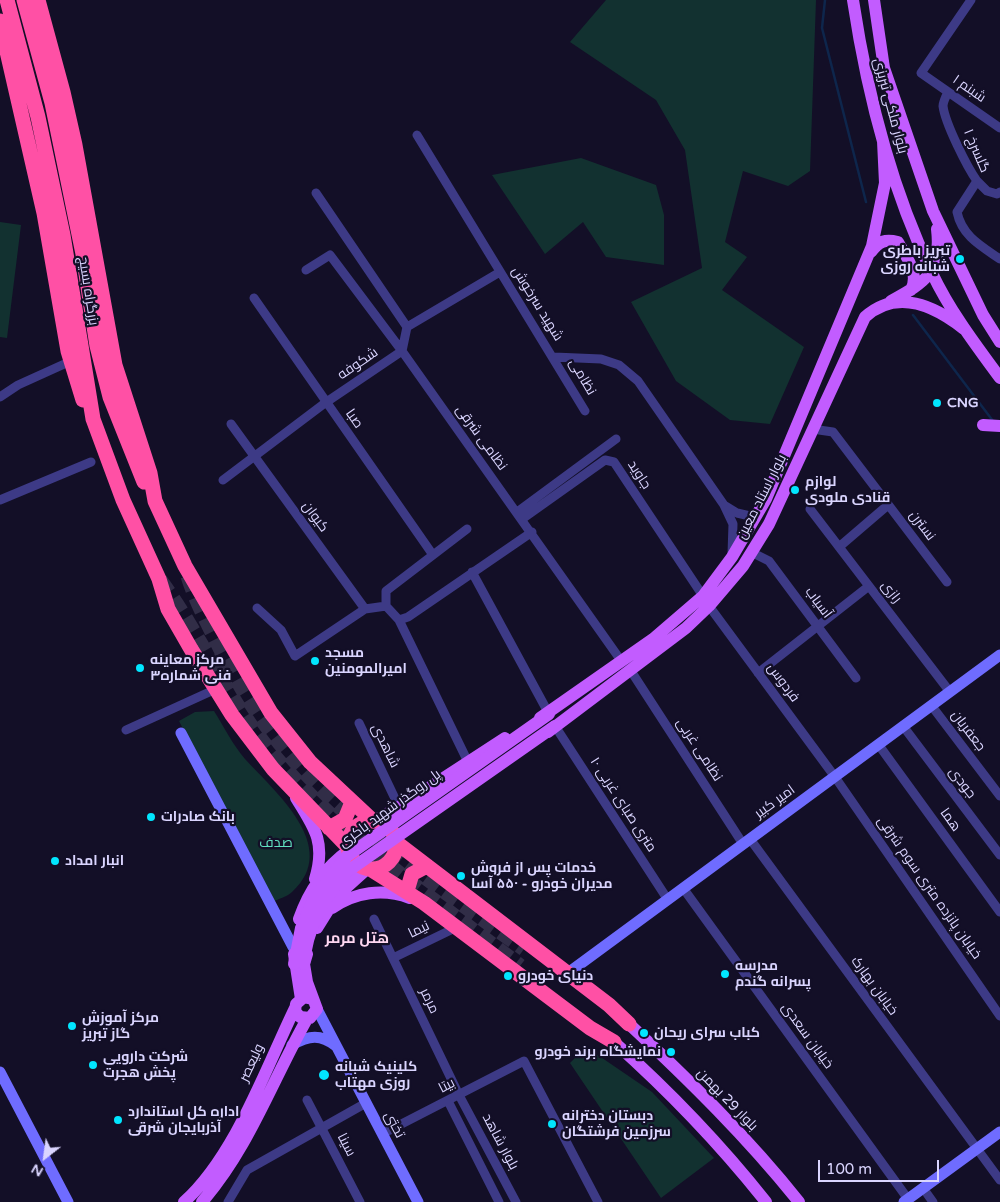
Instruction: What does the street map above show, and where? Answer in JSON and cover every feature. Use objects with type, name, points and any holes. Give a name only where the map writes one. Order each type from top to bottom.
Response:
[{"type":"highway","name":"بزرگراه بسیج","points":[[7,0],[38,117],[59,217],[93,419],[123,500],[159,579],[168,608],[216,689],[256,748],[286,784],[349,848]]},
{"type":"highway","name":"بزرگراه بسیج","points":[[24,0],[52,103],[83,254],[97,346],[110,397],[139,472],[155,500]]},
{"type":"highway","points":[[38,0],[75,145],[115,365],[150,473],[155,500],[185,566],[271,713],[310,762],[373,820],[389,827],[397,842],[610,1005],[629,1024]]},
{"type":"highway","points":[[0,21],[44,213],[71,361],[82,397],[93,419]]},
{"type":"highway","points":[[329,828],[345,819],[352,802]]},
{"type":"highway","points":[[373,820],[357,826],[349,839],[349,848],[356,862],[408,891],[590,1028],[614,1042]]},
{"type":"highway","points":[[369,868],[377,868],[389,862],[396,850],[397,842]]},
{"type":"highway","points":[[408,891],[412,874],[416,870],[427,866]]},
{"type":"main road","name":"بلوار ملکى تبریزى","points":[[853,0],[862,58],[883,141],[907,218],[933,274],[964,329]]},
{"type":"main road","name":"بلوار ملکى تبریزى","points":[[874,0],[884,68],[934,214]]},
{"type":"main road","name":"بلوار استاد معین","points":[[555,726],[632,671],[686,628],[706,601],[761,508],[872,246],[885,183],[883,141]]},
{"type":"main road","points":[[934,214],[952,255],[983,315],[1000,342]]},
{"type":"main road","points":[[873,310],[911,290],[925,280],[936,265],[938,242],[934,214]]},
{"type":"main road","points":[[866,257],[878,243],[888,240],[898,242],[914,274],[915,282],[911,290]]},
{"type":"main road","points":[[873,310],[898,302],[916,302],[945,313],[964,329],[1000,378]]},
{"type":"main road","name":"بلوار استاد معین","points":[[549,714],[706,601],[751,552],[768,524],[852,341],[865,317],[873,310]]},
{"type":"main road","points":[[983,425],[1000,426]]},
{"type":"main road","points":[[373,820],[399,807],[525,725],[549,714]]},
{"type":"main road","name":"پل روگذر شهید باکری","points":[[299,964],[301,928],[310,907],[332,874],[347,856],[549,714]]},
{"type":"main road","points":[[397,842],[482,785],[538,743],[555,726]]},
{"type":"main road","name":"پل روگذر شهید باکری","points":[[299,964],[322,905],[348,871],[555,726]]},
{"type":"main road","points":[[286,784],[312,826],[321,849],[312,888],[296,926],[293,947],[299,964],[306,1004]]},
{"type":"main road","points":[[312,888],[326,869],[349,848]]},
{"type":"main road","points":[[299,964],[314,932],[326,913],[347,885],[369,868]]},
{"type":"main road","points":[[326,913],[356,895],[377,892],[399,894],[424,903]]},
{"type":"main road","name":"ولیعصر","points":[[202,1202],[226,1174],[253,1126],[292,1044],[307,1019],[297,1015],[306,1004]]},
{"type":"main road","name":"ولیعصر","points":[[184,1202],[200,1188],[219,1162],[306,1004]]},
{"type":"main road","name":"بلوار 29 بهمن","points":[[629,1024],[721,1114],[774,1172],[798,1202]]},
{"type":"main road","points":[[614,1042],[684,1108],[738,1167],[766,1202]]},
{"type":"street","name":"شبنم ۱","points":[[970,0],[921,73],[1000,128]]},
{"type":"street","name":"گلسرخ ۱","points":[[948,92],[943,105],[947,119],[969,170],[977,181],[956,212],[958,220],[973,240],[1000,259]]},
{"type":"street","name":"شهید سرخوش","points":[[417,135],[554,357],[601,359],[619,365],[638,381],[724,506],[733,524],[732,557]]},
{"type":"street","points":[[977,181],[987,191],[997,194],[1000,192]]},
{"type":"street","points":[[316,193],[408,327]]},
{"type":"street","name":"نظامی شرقی","points":[[306,270],[330,255],[520,515],[622,662]]},
{"type":"street","points":[[402,351],[408,327],[500,272]]},
{"type":"street","name":"صبا","points":[[254,298],[432,555]]},
{"type":"street","name":"شکوفه","points":[[223,480],[325,403],[402,351]]},
{"type":"street","name":"نظامی","points":[[554,357],[586,411]]},
{"type":"street","points":[[0,397],[18,385],[71,361]]},
{"type":"street","name":"کیوان","points":[[230,424],[365,609]]},
{"type":"street","name":"نسترن","points":[[812,429],[833,432],[947,582]]},
{"type":"street","points":[[520,515],[616,439]]},
{"type":"street","name":"جاوید","points":[[520,515],[605,460],[614,462],[706,601]]},
{"type":"street","points":[[0,500],[91,462]]},
{"type":"street","points":[[839,547],[888,505]]},
{"type":"street","points":[[724,506],[737,513],[750,516],[761,508]]},
{"type":"street","name":"رازی","points":[[810,510],[950,692]]},
{"type":"street","points":[[467,529],[386,590],[386,606],[399,620],[468,762]]},
{"type":"street","points":[[399,620],[408,618],[532,532]]},
{"type":"street","name":"آسیاب","points":[[751,552],[769,561],[856,678]]},
{"type":"street","points":[[472,572],[549,714]]},
{"type":"street","points":[[758,672],[818,627],[868,586]]},
{"type":"street","name":"فردوس","points":[[706,601],[835,777]]},
{"type":"street","points":[[256,608],[281,630],[295,656],[365,609],[386,606]]},
{"type":"street","name":"امیر کبیر","points":[[568,973],[878,744],[998,660]]},
{"type":"street","name":"نظامی غربی","points":[[632,671],[746,841]]},
{"type":"street","points":[[126,730],[216,689]]},
{"type":"street","name":"جعفریان","points":[[931,706],[1000,796]]},
{"type":"street","name":"شاهدی","points":[[359,724],[399,807]]},
{"type":"street","name":"۱۰ متری صبای غربی","points":[[555,726],[668,900]]},
{"type":"street","name":"جودی","points":[[903,726],[1000,855]]},
{"type":"street","points":[[181,733],[293,947]]},
{"type":"street","name":"هما","points":[[878,744],[1000,912]]},
{"type":"street","name":"خیابان پانزده متری سوم شرقی","points":[[835,777],[1000,1016]]},
{"type":"street","name":"خیابان بهارک","points":[[746,841],[1000,1180]]},
{"type":"street","name":"خیابان سعدی","points":[[682,888],[906,1200]]},
{"type":"street","name":"مرمر","points":[[374,919],[459,1095]]},
{"type":"street","name":"نیما","points":[[393,958],[457,927]]},
{"type":"street","name":"تختى","points":[[306,1004],[336,1047],[418,1202]]},
{"type":"street","points":[[292,1044],[311,1036],[328,1040],[336,1047]]},
{"type":"street","name":"بیتا","points":[[382,1134],[524,1062],[598,1202]]},
{"type":"street","points":[[0,1072],[68,1202]]},
{"type":"street","name":"بلوار شاهد","points":[[459,1095],[516,1202]]},
{"type":"street","name":"سینا","points":[[308,1100],[360,1202]]},
{"type":"street","name":"بلوار شاهد","points":[[448,1101],[499,1202]]},
{"type":"street","points":[[228,1202],[247,1170],[366,1103]]},
{"type":"street","points":[[906,1200],[1000,1132]]},
{"type":"street","points":[[924,1188],[934,1202]]},
{"type":"green space","points":[[606,0],[816,0],[810,171],[788,186],[743,171],[725,242],[747,257],[722,290],[804,347],[770,424],[730,420],[676,381],[631,302],[702,268],[685,150],[656,100],[570,42]]},
{"type":"green space","points":[[581,158],[656,185],[664,215],[664,265],[606,257],[583,222],[545,254],[492,175]]},
{"type":"green space","points":[[0,222],[21,225],[7,338],[0,337]]},
{"type":"green space","name":"صدف","points":[[214,711],[241,754],[286,803],[307,839],[310,857],[306,875],[290,894],[272,902],[179,721],[195,712]]},
{"type":"green space","points":[[586,1047],[652,1092],[714,1158],[661,1198],[570,1063]]},
{"type":"waterway","points":[[825,0],[822,28],[866,202]]},
{"type":"waterway","points":[[913,315],[993,421]]},
{"type":"tunnel","points":[[188,576],[205,618],[229,666],[258,714],[300,768],[359,825],[391,851],[524,949]]},
{"type":"tunnel","points":[[160,580],[251,726],[294,778],[354,836],[520,966]]},
{"type":"place","name":"تبریز باطری شبانه روزی","points":[[960,259]]},
{"type":"place","name":"CNG","points":[[937,403]]},
{"type":"place","name":"لوازم قنادی ملودی","points":[[795,490]]},
{"type":"place","name":"مسجد امیرالمومنین","points":[[315,661]]},
{"type":"place","name":"مرکز معاینه فنی شماره۳","points":[[140,668]]},
{"type":"place","name":"بانک صادرات","points":[[151,817]]},
{"type":"place","name":"انبار امداد","points":[[55,861]]},
{"type":"place","name":"خدمات پس از فروش مدیران خودرو - ۵۵۰ آسا","points":[[461,876]]},
{"type":"place","name":"مدرسه پسرانه گندم","points":[[725,974]]},
{"type":"place","name":"دنیای خودرو","points":[[508,976]]},
{"type":"place","name":"مرکز آموزش گاز تبریز","points":[[72,1026]]},
{"type":"place","name":"کباب سرای ریحان","points":[[644,1033]]},
{"type":"place","name":"نمایشگاه برند خودرو","points":[[671,1052]]},
{"type":"place","name":"شرکت دارویی پخش هجرت","points":[[93,1065]]},
{"type":"place","name":"کلینیک شبانه روزی مهتاب","points":[[324,1075]]},
{"type":"place","name":"اداره کل استاندارد آذربایجان شرقی","points":[[118,1120]]},
{"type":"place","name":"دبستان دخترانه سرزمین فرشتگان","points":[[552,1124]]},
{"type":"district","name":"هتل مرمر","points":[[357,939]]}]
